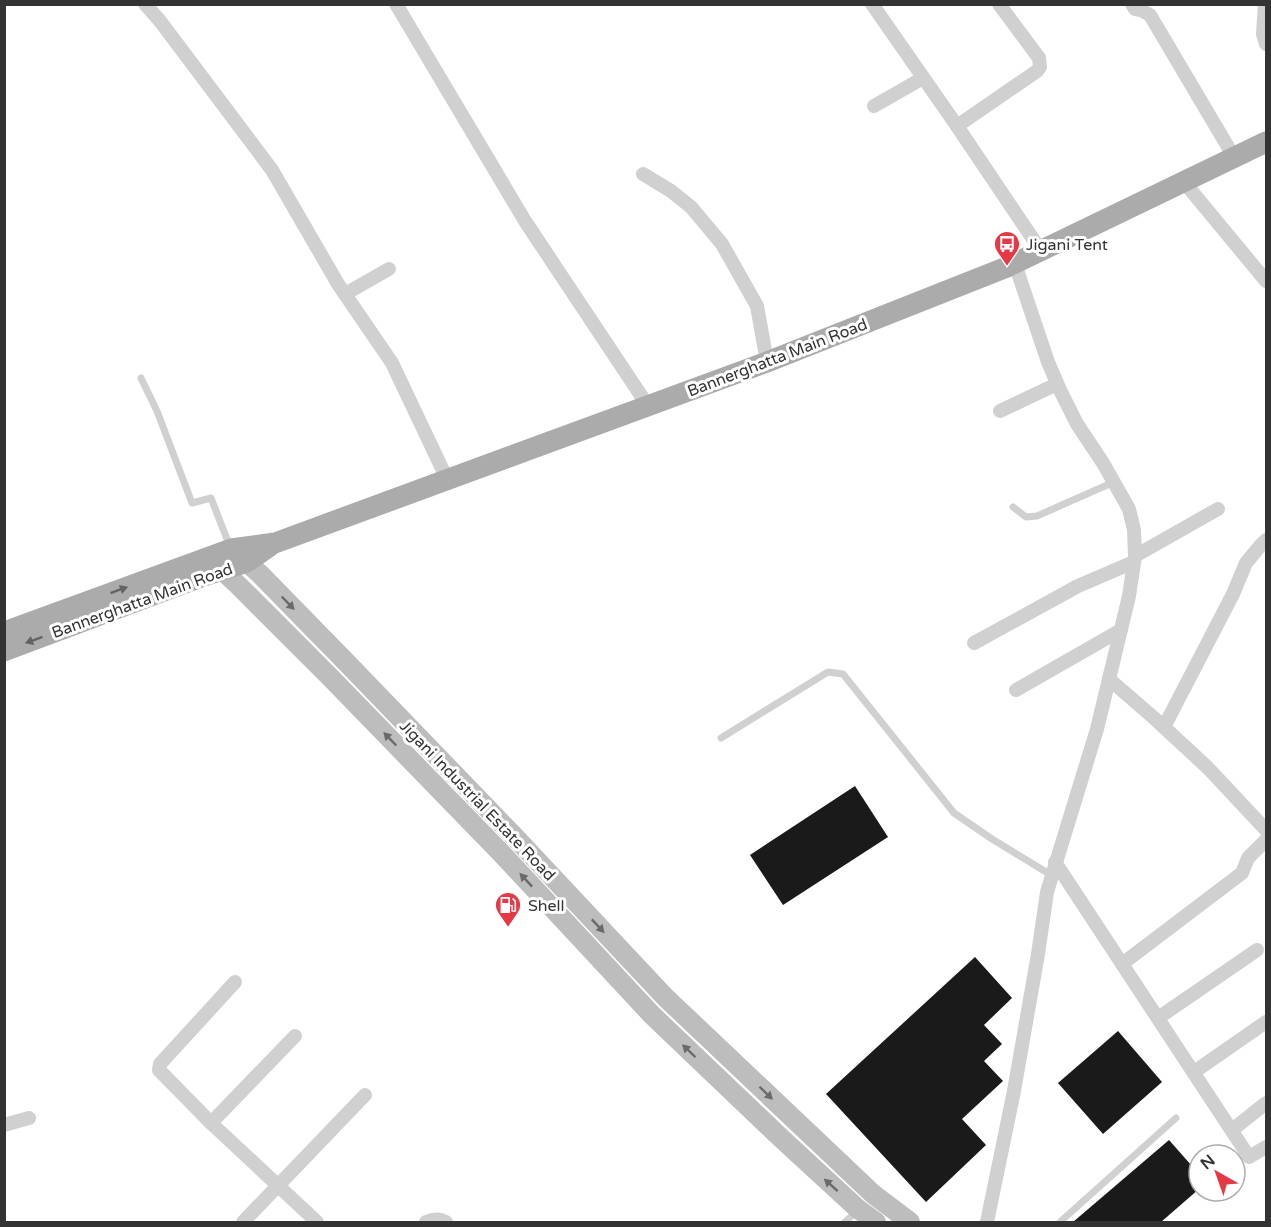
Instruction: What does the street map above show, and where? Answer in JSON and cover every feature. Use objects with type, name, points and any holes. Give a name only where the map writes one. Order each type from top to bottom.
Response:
[{"type":"main road","name":"Bannerghatta Main Road","points":[[4,632],[86,611],[767,362],[1015,264],[1266,142]]},
{"type":"main road","name":"Jigani Industrial Estate Road","points":[[239,555],[521,844],[665,997],[873,1194],[910,1222]]},
{"type":"main road","name":"Jigani Industrial Estate Road","points":[[214,564],[330,677],[486,838],[652,1015],[782,1139],[851,1216],[876,1222]]},
{"type":"main road","name":"Bannerghatta Main Road","points":[[4,651],[86,611]]},
{"type":"street","points":[[145,4],[272,170],[345,294],[392,363],[447,479]]},
{"type":"street","points":[[396,4],[525,221],[648,406]]},
{"type":"street","points":[[872,4],[1041,251]]},
{"type":"street","points":[[957,126],[1040,67],[1039,58],[999,4]]},
{"type":"street","points":[[1132,4],[1135,9],[1149,15],[1234,157]]},
{"type":"street","points":[[1265,4],[1263,34],[1266,44]]},
{"type":"street","points":[[874,106],[923,78]]},
{"type":"street","points":[[643,174],[671,191],[691,207],[722,244],[757,306],[767,362]]},
{"type":"street","points":[[1184,182],[1266,281]]},
{"type":"street","points":[[987,1222],[1014,1091],[1047,892],[1097,729],[1129,596],[1135,559],[1134,530],[1129,509],[1077,424],[1058,384],[1048,362],[1015,264]]},
{"type":"street","points":[[345,294],[389,269]]},
{"type":"street","points":[[1000,411],[1058,384]]},
{"type":"street","points":[[974,642],[1078,586],[1135,559],[1218,509]]},
{"type":"street","points":[[1164,727],[1233,594],[1246,563],[1266,540]]},
{"type":"street","points":[[1016,690],[1121,630]]},
{"type":"street","points":[[1109,679],[1208,768],[1266,830]]},
{"type":"street","points":[[1122,964],[1242,873],[1248,858],[1266,840]]},
{"type":"street","points":[[1053,869],[1122,964],[1249,1157],[1266,1148]]},
{"type":"street","points":[[1158,1018],[1257,950]]},
{"type":"street","points":[[235,982],[158,1067],[161,1074],[317,1222]]},
{"type":"street","points":[[1194,1072],[1266,1022]]},
{"type":"street","points":[[212,1123],[295,1036]]},
{"type":"street","points":[[243,1222],[365,1095]]},
{"type":"street","points":[[1232,1130],[1266,1103]]},
{"type":"street","points":[[4,1125],[29,1118]]},
{"type":"street","points":[[426,1222],[433,1220],[446,1222]]},
{"type":"lane","points":[[141,378],[157,411],[192,503],[211,498],[239,555]]},
{"type":"lane","points":[[1013,507],[1026,517],[1037,516],[1114,482]]},
{"type":"lane","points":[[721,738],[828,672],[843,674],[954,813],[992,839],[1053,869]]},
{"type":"lane","points":[[1060,1222],[1176,1118]]},
{"type":"building","points":[[855,786],[888,837],[783,905],[750,855]]},
{"type":"building","points":[[975,957],[1012,998],[984,1025],[1002,1044],[984,1061],[1003,1081],[962,1119],[986,1145],[926,1202],[826,1094]]},
{"type":"building","points":[[1118,1031],[1162,1082],[1103,1134],[1058,1083]]},
{"type":"building","points":[[1169,1140],[1187,1160],[1187,1199],[1161,1222],[1073,1222]]},
{"type":"place","name":"Jigani Tent","points":[[1007,267]]},
{"type":"place","name":"Shell","points":[[508,928]]}]
